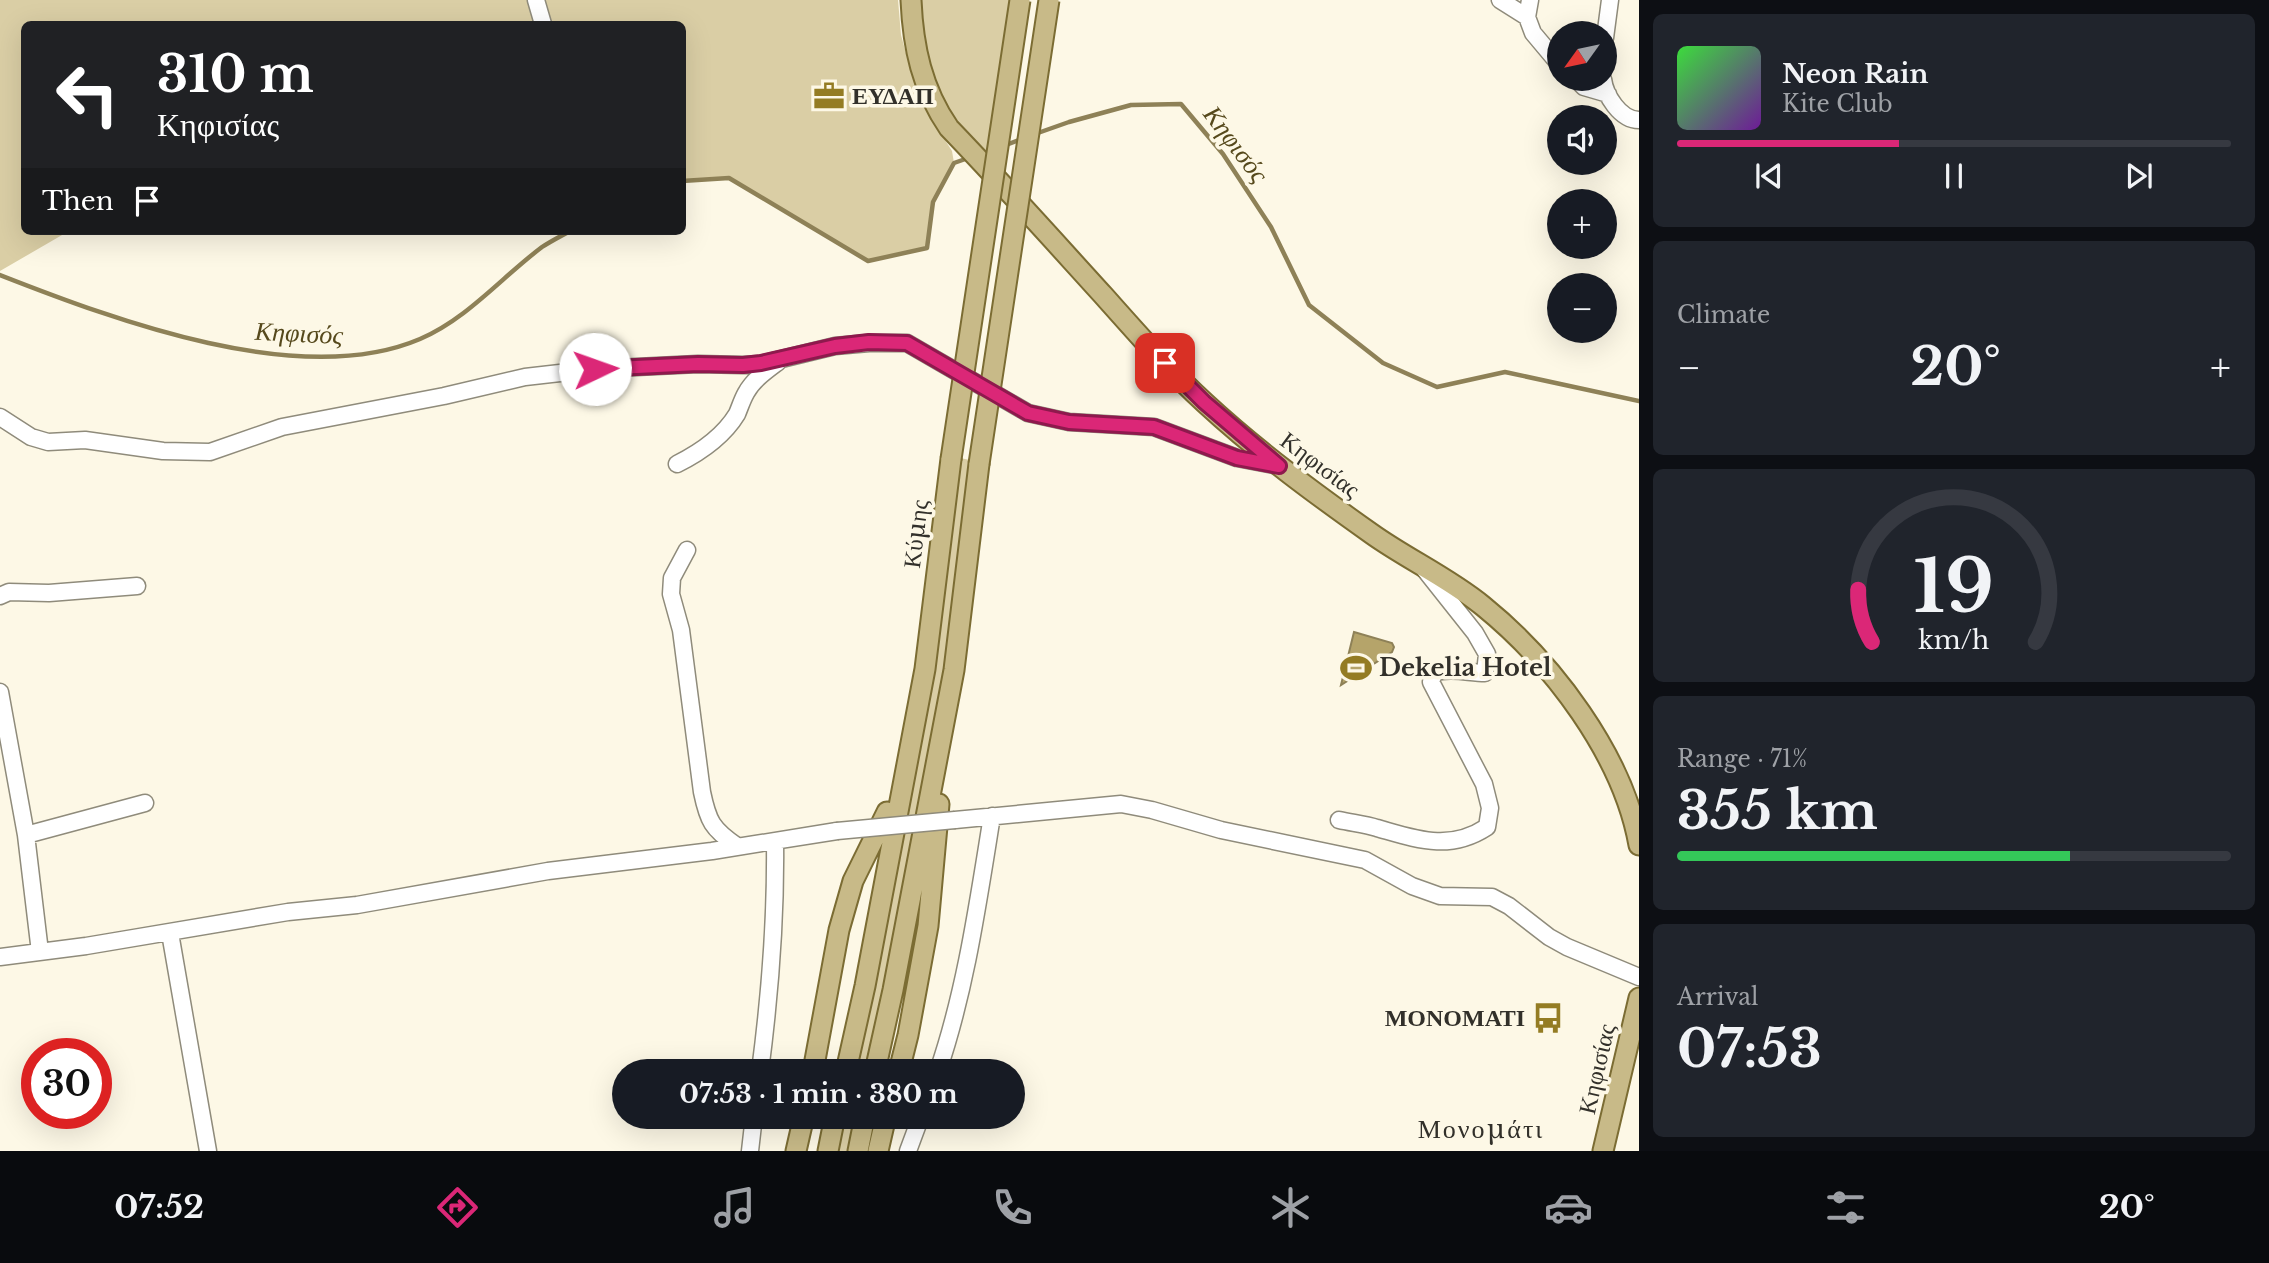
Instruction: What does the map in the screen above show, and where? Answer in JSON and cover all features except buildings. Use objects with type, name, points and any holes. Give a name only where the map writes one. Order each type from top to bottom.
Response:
[{"type":"main road","name":"Κηφισίας","points":[[911,0],[915,48],[921,72],[938,112],[949,128],[1185,383],[1279,466],[1374,535],[1481,604],[1505,626],[1555,679],[1579,711],[1623,790],[1636,827],[1639,845]]},
{"type":"main road","name":"Κύμης","points":[[849,1059],[866,986],[925,669],[951,459],[1020,0]]},
{"type":"main road","points":[[878,1059],[954,670],[979,464],[1049,0]]},
{"type":"main road","points":[[815,1059],[839,930],[853,881],[906,774]]},
{"type":"main road","points":[[901,1059],[928,926],[940,811],[934,775]]},
{"type":"main road","name":"Κηφισίας","points":[[1602,1151],[1639,998]]},
{"type":"main road","points":[[796,1151],[801,1129]]},
{"type":"main road","points":[[828,1151],[832,1129]]},
{"type":"main road","points":[[858,1151],[862,1129]]},
{"type":"main road","points":[[878,1151],[884,1129]]},
{"type":"street","points":[[536,0],[542,21]]},
{"type":"street","points":[[1500,0],[1527,17]]},
{"type":"street","points":[[1530,0],[1527,17],[1533,33],[1547,50]]},
{"type":"street","points":[[1607,21],[1610,0]]},
{"type":"street","points":[[1607,91],[1612,104],[1633,120],[1639,120]]},
{"type":"street","points":[[0,417],[30,437],[48,442],[85,440],[163,451],[201,453],[282,427],[444,396],[525,377],[595,369],[698,364],[743,365],[783,359],[835,346],[869,342],[907,343],[1028,413],[1069,422],[1154,427],[1237,458],[1279,466]]},
{"type":"street","points":[[677,464],[704,450],[736,414],[746,392],[762,373],[783,359]]},
{"type":"street","points":[[687,550],[672,578],[671,594],[681,630],[702,792],[708,818],[713,826],[737,846]]},
{"type":"street","points":[[1339,820],[1373,826],[1426,842],[1461,839],[1476,835],[1487,827],[1490,808],[1484,784],[1432,682],[1434,673],[1444,669],[1463,673],[1485,673],[1487,653],[1475,633],[1421,566]]},
{"type":"street","points":[[0,596],[9,592],[49,593],[137,586]]},
{"type":"street","points":[[0,692],[26,835],[40,951]]},
{"type":"street","points":[[26,835],[145,803]]},
{"type":"street","points":[[0,957],[170,933],[242,919],[357,905],[548,871],[692,854],[837,831],[1121,804],[1221,830],[1365,860],[1412,886],[1440,896],[1492,897],[1567,947],[1639,977]]},
{"type":"street","points":[[941,1059],[964,974],[992,816]]},
{"type":"street","points":[[761,1059],[772,955],[776,884],[775,841]]},
{"type":"street","points":[[170,933],[208,1151]]},
{"type":"street","points":[[750,1151],[753,1129]]},
{"type":"street","points":[[908,1151],[916,1129]]},
{"type":"shaded area","points":[[0,0],[898,0],[901,35],[912,75],[922,104],[952,151],[954,163],[933,202],[927,248],[868,261],[729,178],[686,181],[686,21],[21,21],[21,235],[62,235],[0,271]]},
{"type":"shaded area","points":[[920,0],[1012,0],[986,166],[953,125],[927,69]]},
{"type":"shaded area","points":[[960,458],[970,460],[944,669],[884,992],[868,1059],[858,1059],[874,989],[934,668]]},
{"type":"shaded area","name":"Dekelia Hotel","points":[[1354,632],[1392,643],[1394,647],[1392,652],[1341,685]]},
{"type":"shaded area","points":[[843,1129],[853,1129],[848,1151],[838,1151]]},
{"type":"waterway","name":"Κηφισός","points":[[1035,134],[1131,105],[1181,104],[1223,154],[1271,227],[1309,305],[1383,363],[1437,387],[1505,372],[1639,401]]},
{"type":"waterway","name":"Κηφισός","points":[[1006,145],[1024,138]]},
{"type":"waterway","name":"Κηφισός","points":[[686,181],[729,178],[868,261],[927,248],[933,202],[954,163],[971,157]]},
{"type":"waterway","name":"Κηφισός","points":[[0,275],[97,311],[208,343],[265,353],[320,357],[373,353],[437,331],[469,309],[542,247],[563,235]]},
{"type":"place","name":"ΕΥΔΑΠ","points":[[829,96]]},
{"type":"place","name":"Dekelia Hotel","points":[[1356,668]]},
{"type":"place","name":"ΜΟΝΟΜΑΤΙ","points":[[1548,1018]]},
{"type":"district","name":"Μονομάτι","points":[[1481,1129]]},
{"type":"route","points":[[595,369],[698,364],[743,365],[783,359],[835,346],[869,342],[907,343],[1028,413],[1069,422],[1154,427],[1237,458],[1279,466],[1204,402],[1165,363]]}]
